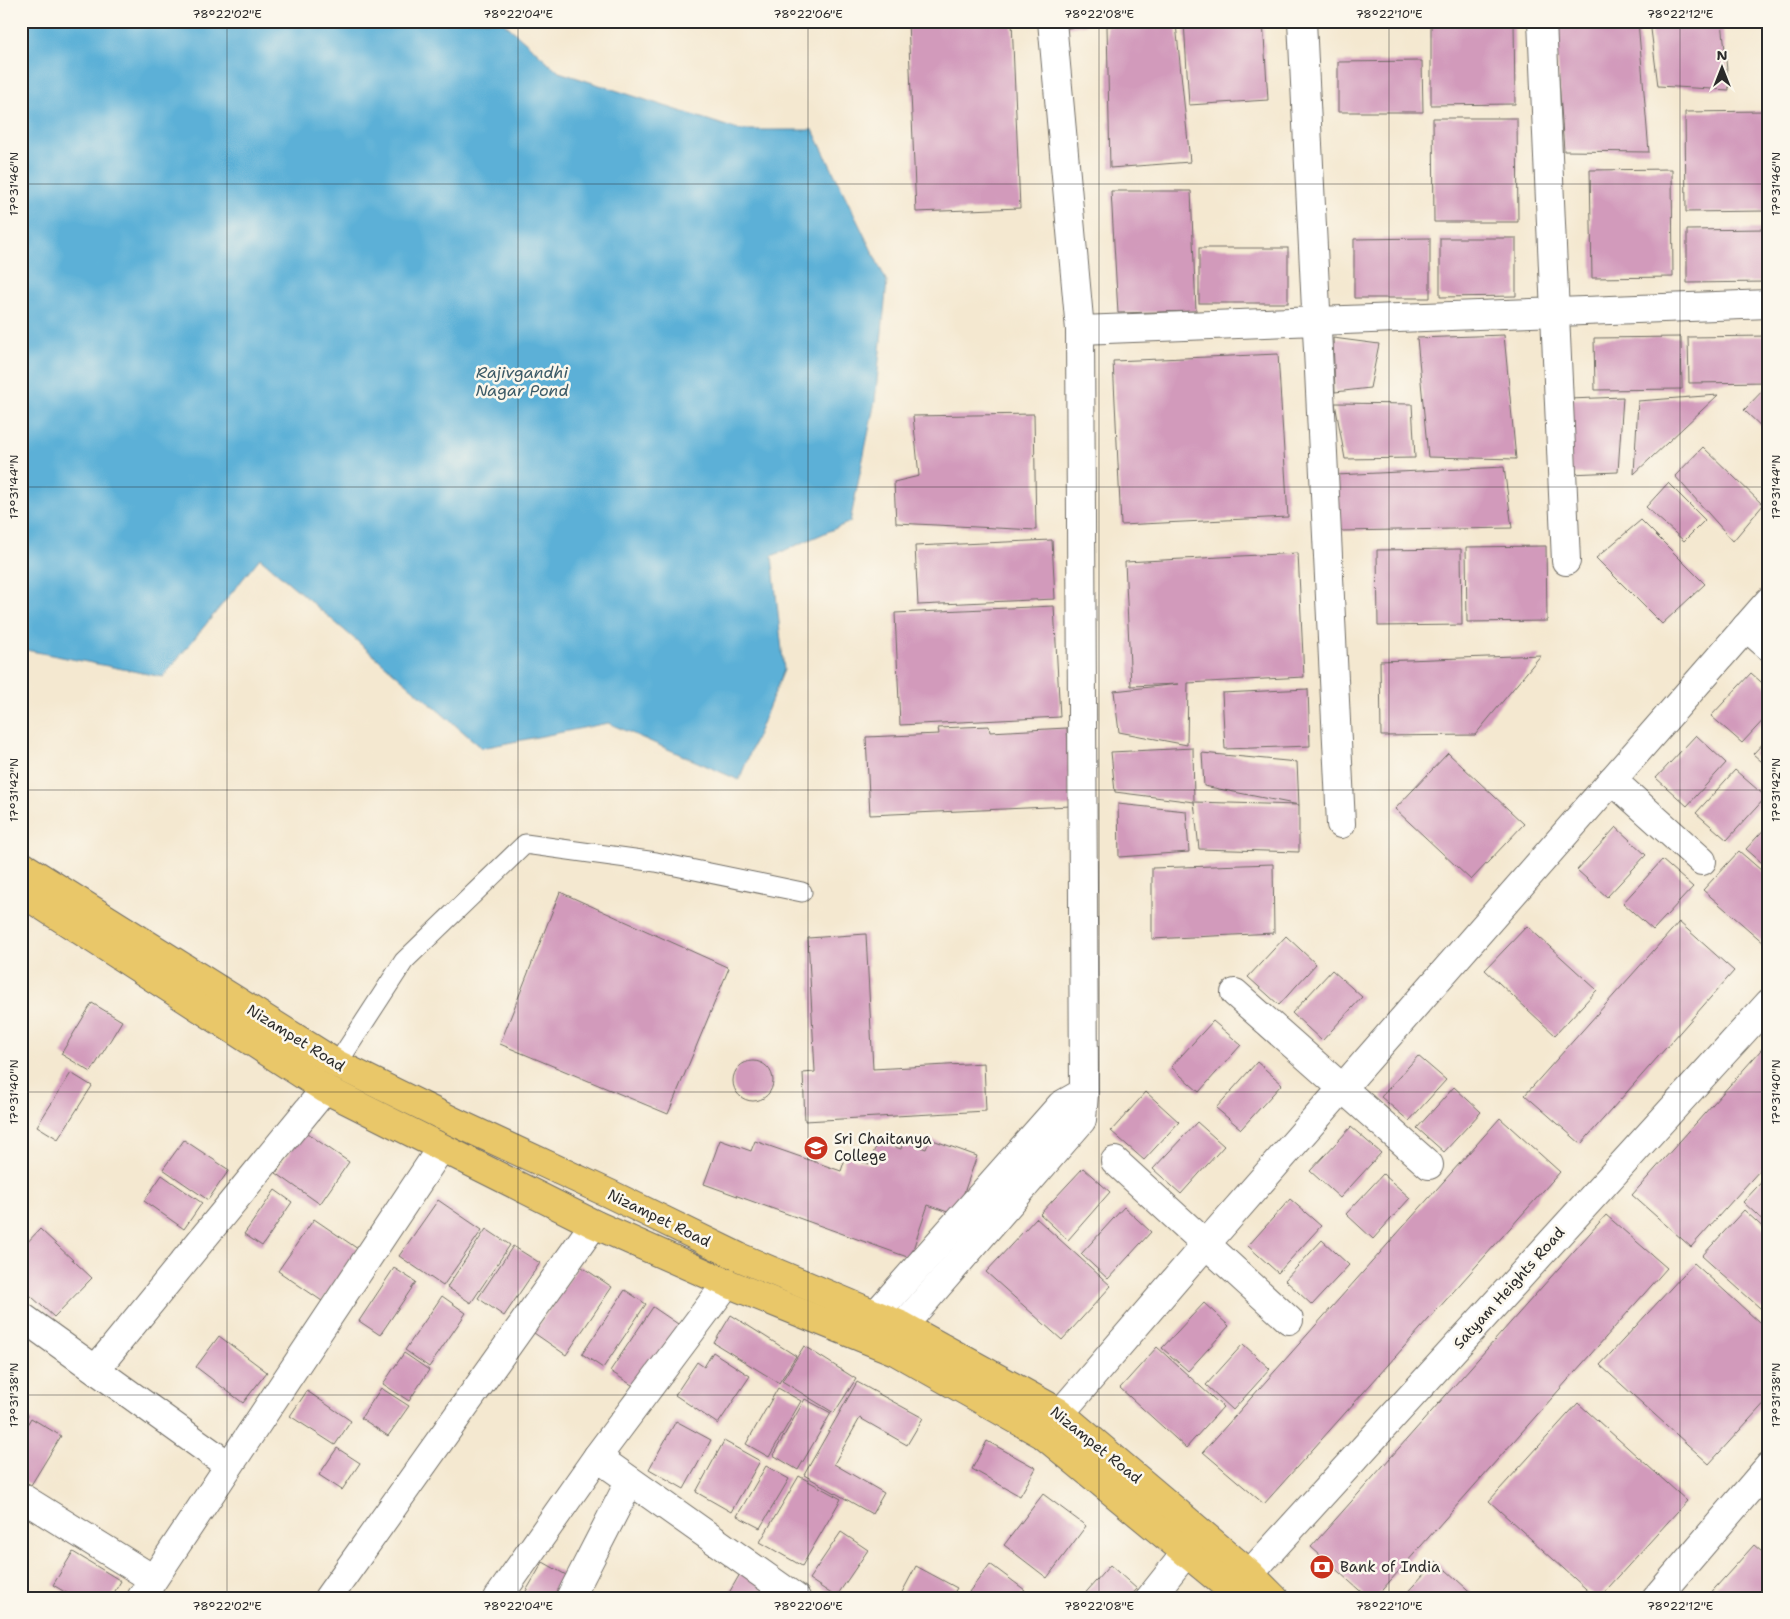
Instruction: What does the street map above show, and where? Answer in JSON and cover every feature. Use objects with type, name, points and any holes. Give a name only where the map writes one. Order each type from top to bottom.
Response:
[{"type":"main road","name":"Nizampet Road","points":[[21,865],[337,1064],[454,1122],[610,1194],[739,1257],[903,1326],[1059,1412],[1242,1588],[1274,1598]]},
{"type":"main road","name":"Nizampet Road","points":[[21,892],[325,1088],[594,1224],[727,1283],[889,1349],[1042,1434],[1194,1542]]},
{"type":"street","points":[[889,1349],[903,1326],[1082,1120],[1084,1092],[1080,330],[1052,21]]},
{"type":"street","points":[[1302,21],[1340,824]]},
{"type":"street","points":[[1542,21],[1566,561]]},
{"type":"street","points":[[1080,330],[1769,304]]},
{"type":"street","points":[[1042,1434],[1059,1412],[1769,601]]},
{"type":"street","points":[[1746,627],[1769,647]]},
{"type":"street","points":[[1612,780],[1702,861]]},
{"type":"street","points":[[1235,993],[1429,1165]]},
{"type":"street","name":"Satyam Heights Road","points":[[1242,1588],[1769,1003]]},
{"type":"street","points":[[96,1369],[325,1088]]},
{"type":"street","points":[[860,1338],[876,1314],[1061,1105],[1084,1092]]},
{"type":"street","points":[[24,1505],[147,1588],[442,1148]]},
{"type":"street","points":[[1115,1161],[1289,1320]]},
{"type":"street","points":[[328,1598],[594,1224]]},
{"type":"street","points":[[498,1598],[597,1457],[727,1283]]},
{"type":"street","points":[[21,1316],[228,1465]]},
{"type":"street","points":[[597,1457],[796,1598]]},
{"type":"street","points":[[1656,1598],[1769,1466]]},
{"type":"street","points":[[570,1598],[630,1481]]},
{"type":"street","points":[[1150,1598],[1194,1542]]},
{"type":"lane","points":[[337,1064],[404,962],[525,844],[656,862],[802,892]]},
{"type":"water","name":"Rajivgandhi Nagar Pond","points":[[21,21],[502,21],[559,72],[739,130],[813,130],[887,282],[875,401],[850,522],[772,556],[784,670],[739,780],[608,723],[482,748],[260,558],[163,677],[21,649]]},
{"type":"building","points":[[908,21],[1012,21],[1020,208],[916,212]]},
{"type":"building","points":[[1067,21],[1097,21],[1097,22],[1068,28]]},
{"type":"building","points":[[1184,21],[1263,21],[1268,100],[1189,105]]},
{"type":"building","points":[[1431,21],[1514,21],[1515,104],[1431,105]]},
{"type":"building","points":[[1555,21],[1638,21],[1649,152],[1564,151]]},
{"type":"building","points":[[1650,21],[1722,21],[1729,90],[1658,86]]},
{"type":"building","points":[[1176,24],[1190,162],[1110,168],[1107,26]]},
{"type":"building","points":[[1422,61],[1423,112],[1338,112],[1338,62]]},
{"type":"building","points":[[1765,111],[1766,211],[1686,212],[1685,112]]},
{"type":"building","points":[[1433,118],[1517,118],[1518,222],[1434,222]]},
{"type":"building","points":[[1672,169],[1673,277],[1592,278],[1590,170]]},
{"type":"building","points":[[1111,191],[1191,191],[1196,311],[1118,313]]},
{"type":"building","points":[[1766,229],[1767,282],[1687,283],[1687,230]]},
{"type":"building","points":[[1430,238],[1430,298],[1354,298],[1354,239]]},
{"type":"building","points":[[1440,238],[1516,238],[1516,296],[1440,297]]},
{"type":"building","points":[[1199,248],[1288,248],[1288,303],[1199,303]]},
{"type":"building","points":[[1504,335],[1516,459],[1428,457],[1417,338]]},
{"type":"building","points":[[1769,336],[1769,382],[1689,383],[1688,337]]},
{"type":"building","points":[[1681,337],[1682,389],[1595,390],[1594,338]]},
{"type":"building","points":[[1333,338],[1379,344],[1370,388],[1335,392]]},
{"type":"building","points":[[1278,354],[1288,517],[1121,525],[1113,361]]},
{"type":"building","points":[[1769,384],[1769,434],[1744,410]]},
{"type":"building","points":[[1718,395],[1634,474],[1638,401]]},
{"type":"building","points":[[1623,397],[1618,472],[1570,474],[1569,399]]},
{"type":"building","points":[[1335,403],[1412,404],[1415,458],[1345,459]]},
{"type":"building","points":[[1034,414],[1036,530],[896,523],[894,482],[919,476],[913,416]]},
{"type":"building","points":[[1703,447],[1763,505],[1733,541],[1675,476]]},
{"type":"building","points":[[1504,467],[1512,528],[1341,531],[1336,475]]},
{"type":"building","points":[[1668,483],[1705,520],[1684,541],[1646,507]]},
{"type":"building","points":[[1641,520],[1705,584],[1662,624],[1596,558]]},
{"type":"building","points":[[1052,540],[1055,599],[918,605],[915,546]]},
{"type":"building","points":[[1546,546],[1547,621],[1467,622],[1466,547]]},
{"type":"building","points":[[1461,549],[1462,625],[1378,626],[1377,550]]},
{"type":"building","points":[[1298,553],[1304,677],[1188,683],[1187,745],[1119,732],[1114,691],[1178,684],[1131,686],[1125,562]]},
{"type":"building","points":[[1054,606],[1060,717],[900,725],[895,613]]},
{"type":"building","points":[[1541,655],[1475,735],[1381,736],[1380,661]]},
{"type":"building","points":[[1751,673],[1769,689],[1769,714],[1742,743],[1711,716]]},
{"type":"building","points":[[1308,689],[1310,746],[1225,749],[1222,693]]},
{"type":"building","points":[[989,726],[990,732],[1067,728],[1071,806],[870,815],[866,737],[939,734],[938,728]]},
{"type":"building","points":[[1696,735],[1726,763],[1687,806],[1656,778]]},
{"type":"building","points":[[1769,737],[1769,768],[1753,754]]},
{"type":"building","points":[[1193,748],[1194,802],[1115,792],[1111,752]]},
{"type":"building","points":[[1202,753],[1297,762],[1299,805],[1204,786]]},
{"type":"building","points":[[1448,753],[1524,824],[1471,880],[1395,809]]},
{"type":"building","points":[[1735,770],[1766,797],[1727,840],[1696,813]]},
{"type":"building","points":[[1194,802],[1299,805],[1299,852],[1199,849]]},
{"type":"building","points":[[1118,804],[1186,811],[1189,852],[1119,857]]},
{"type":"building","points":[[1769,824],[1769,869],[1746,849]]},
{"type":"building","points":[[1616,827],[1646,855],[1607,897],[1577,870]]},
{"type":"building","points":[[1739,851],[1769,877],[1769,940],[1765,944],[1703,890]]},
{"type":"building","points":[[1662,860],[1693,887],[1653,930],[1623,903]]},
{"type":"building","points":[[1273,864],[1274,933],[1152,939],[1152,868]]},
{"type":"building","points":[[560,892],[729,968],[668,1114],[500,1044]]},
{"type":"building","points":[[1679,922],[1734,971],[1581,1144],[1525,1095]]},
{"type":"building","points":[[1527,926],[1597,990],[1555,1035],[1485,970]]},
{"type":"building","points":[[866,934],[873,1069],[984,1063],[986,1111],[805,1121],[803,1073],[815,1072],[808,938]]},
{"type":"building","points":[[1286,936],[1316,964],[1279,1005],[1248,977]]},
{"type":"building","points":[[1332,970],[1362,997],[1322,1041],[1292,1013]]},
{"type":"building","points":[[92,1003],[122,1021],[91,1072],[61,1054]]},
{"type":"building","points":[[1213,1021],[1241,1045],[1199,1092],[1171,1067]]},
{"type":"building","points":[[1769,1041],[1769,1160],[1691,1247],[1632,1195]]},
{"type":"building","points":[[1418,1056],[1446,1080],[1409,1121],[1381,1097]]},
{"type":"building","points":[[757,1061],[764,1064],[770,1070],[773,1081],[772,1089],[764,1098],[757,1101],[749,1101],[742,1098],[734,1089],[733,1077],[736,1070],[745,1062]]},
{"type":"building","points":[[1257,1062],[1282,1084],[1241,1129],[1216,1108]]},
{"type":"building","points":[[71,1073],[92,1086],[58,1139],[37,1126]]},
{"type":"building","points":[[1454,1087],[1481,1112],[1444,1152],[1417,1128]]},
{"type":"building","points":[[1146,1092],[1179,1122],[1144,1160],[1111,1131]]},
{"type":"building","points":[[1500,1118],[1560,1172],[1264,1504],[1203,1452]]},
{"type":"building","points":[[1197,1122],[1224,1146],[1181,1194],[1153,1169]]},
{"type":"building","points":[[1351,1127],[1381,1153],[1340,1198],[1310,1171]]},
{"type":"building","points":[[304,1131],[349,1162],[320,1204],[276,1173]]},
{"type":"building","points":[[930,1139],[977,1156],[956,1215],[928,1205],[910,1258],[704,1184],[720,1140],[751,1151],[755,1141],[841,1171],[846,1156],[869,1164],[878,1141],[901,1149],[903,1141],[926,1149]]},
{"type":"building","points":[[184,1140],[229,1170],[208,1200],[163,1169]]},
{"type":"building","points":[[1083,1168],[1110,1192],[1068,1240],[1040,1214]]},
{"type":"building","points":[[1383,1174],[1410,1198],[1373,1239],[1346,1214]]},
{"type":"building","points":[[1769,1174],[1769,1226],[1743,1202]]},
{"type":"building","points":[[162,1175],[202,1203],[184,1229],[144,1201]]},
{"type":"building","points":[[275,1190],[292,1202],[262,1246],[244,1234]]},
{"type":"building","points":[[1290,1199],[1321,1226],[1278,1273],[1248,1246]]},
{"type":"building","points":[[438,1200],[482,1230],[443,1286],[399,1256]]},
{"type":"building","points":[[1124,1207],[1151,1232],[1108,1279],[1081,1254]]},
{"type":"building","points":[[1744,1210],[1769,1233],[1769,1316],[1702,1256]]},
{"type":"building","points":[[1606,1215],[1667,1268],[1375,1598],[1368,1598],[1311,1547]]},
{"type":"building","points":[[1036,1218],[1111,1286],[1062,1340],[986,1272]]},
{"type":"building","points":[[314,1219],[358,1249],[322,1301],[278,1271]]},
{"type":"building","points":[[40,1229],[92,1278],[54,1317],[21,1287],[21,1249]]},
{"type":"building","points":[[486,1229],[510,1245],[471,1303],[447,1287]]},
{"type":"building","points":[[1322,1240],[1349,1265],[1312,1305],[1285,1280]]},
{"type":"building","points":[[513,1246],[540,1263],[504,1316],[478,1298]]},
{"type":"building","points":[[1694,1263],[1769,1331],[1769,1398],[1709,1464],[1600,1365]]},
{"type":"building","points":[[579,1265],[612,1287],[566,1355],[534,1333]]},
{"type":"building","points":[[394,1268],[416,1282],[380,1335],[359,1321]]},
{"type":"building","points":[[625,1290],[646,1304],[603,1368],[582,1354]]},
{"type":"building","points":[[442,1296],[466,1313],[429,1367],[405,1350]]},
{"type":"building","points":[[1204,1303],[1229,1326],[1188,1371],[1162,1348]]},
{"type":"building","points":[[653,1307],[681,1326],[638,1389],[610,1371]]},
{"type":"building","points":[[731,1315],[796,1356],[779,1383],[714,1343]]},
{"type":"building","points":[[219,1336],[267,1372],[243,1403],[196,1367]]},
{"type":"building","points":[[1243,1344],[1270,1369],[1233,1410],[1206,1385]]},
{"type":"building","points":[[804,1346],[856,1379],[834,1413],[782,1381]]},
{"type":"building","points":[[1157,1347],[1223,1407],[1186,1448],[1120,1388]]},
{"type":"building","points":[[713,1352],[750,1376],[718,1424],[675,1395],[697,1362],[704,1367]]},
{"type":"building","points":[[404,1353],[429,1370],[409,1401],[383,1384]]},
{"type":"building","points":[[857,1382],[923,1418],[907,1445],[860,1418],[834,1464],[884,1493],[872,1514],[804,1475]]},
{"type":"building","points":[[381,1388],[409,1406],[388,1436],[361,1418]]},
{"type":"building","points":[[778,1388],[801,1401],[769,1457],[746,1444]]},
{"type":"building","points":[[307,1391],[351,1421],[335,1445],[290,1416]]},
{"type":"building","points":[[805,1399],[831,1413],[798,1470],[773,1455]]},
{"type":"building","points":[[1578,1403],[1687,1501],[1599,1598],[1596,1598],[1489,1501]]},
{"type":"building","points":[[21,1410],[28,1415],[21,1425]]},
{"type":"building","points":[[31,1418],[61,1436],[31,1485],[21,1479],[21,1435]]},
{"type":"building","points":[[676,1421],[711,1440],[684,1489],[649,1469]]},
{"type":"building","points":[[724,1441],[760,1461],[731,1512],[696,1492]]},
{"type":"building","points":[[987,1441],[1036,1468],[1020,1496],[972,1469]]},
{"type":"building","points":[[337,1448],[360,1463],[342,1490],[319,1475]]},
{"type":"building","points":[[766,1466],[789,1479],[760,1528],[737,1516]]},
{"type":"building","points":[[799,1476],[841,1499],[802,1566],[760,1542]]},
{"type":"building","points":[[1043,1494],[1086,1526],[1047,1578],[1004,1545]]},
{"type":"building","points":[[841,1532],[868,1550],[836,1597],[809,1579]]},
{"type":"building","points":[[1754,1545],[1769,1558],[1769,1598],[1706,1598]]},
{"type":"building","points":[[73,1552],[121,1581],[111,1598],[75,1598],[53,1585]]},
{"type":"building","points":[[1436,1561],[1477,1598],[1402,1598]]},
{"type":"building","points":[[543,1562],[575,1580],[565,1598],[522,1598]]},
{"type":"building","points":[[990,1564],[1025,1590],[1019,1598],[977,1598],[969,1592]]},
{"type":"building","points":[[1110,1565],[1137,1589],[1129,1598],[1081,1598]]},
{"type":"building","points":[[916,1566],[957,1588],[951,1598],[899,1598]]},
{"type":"building","points":[[744,1567],[768,1581],[758,1598],[726,1598]]},
{"type":"place","name":"Sri Chaitanya College","points":[[816,1148]]},
{"type":"place","name":"Bank of India","points":[[1322,1567]]}]
